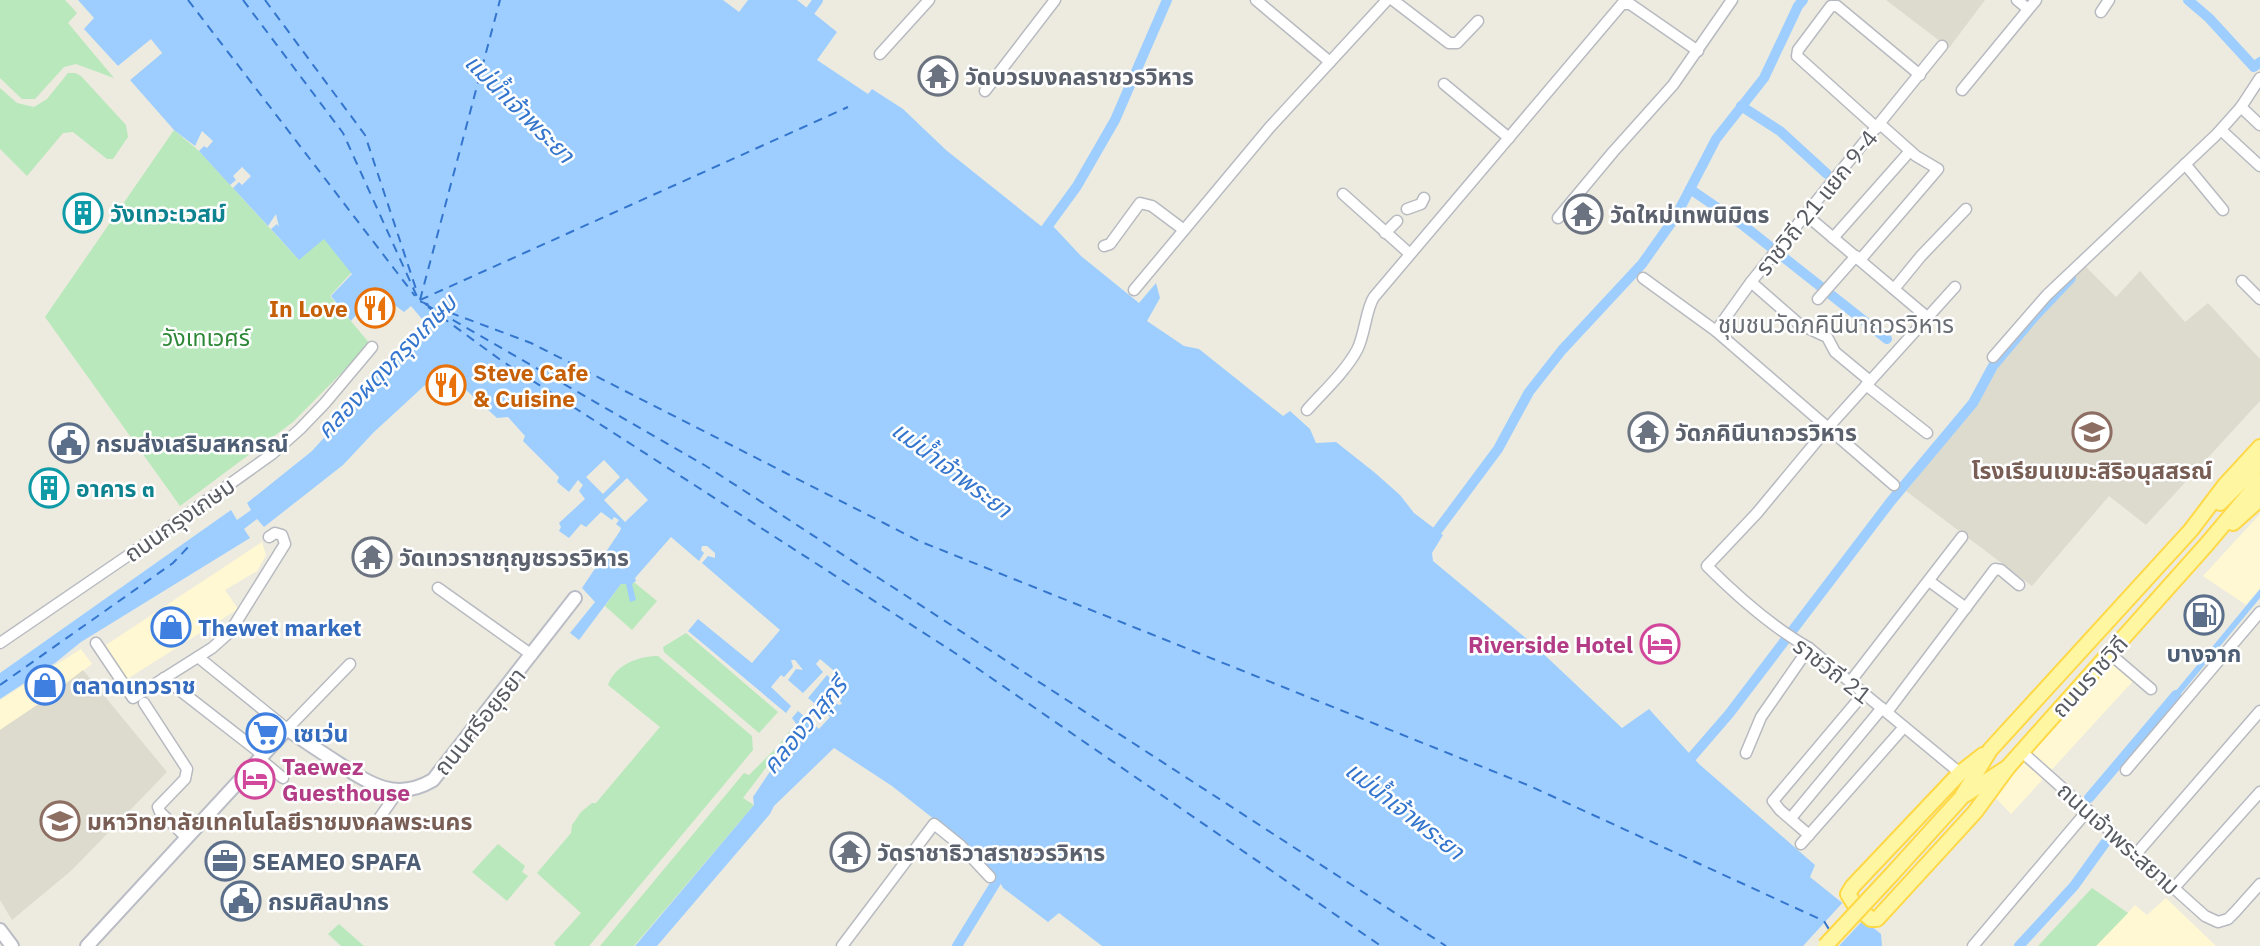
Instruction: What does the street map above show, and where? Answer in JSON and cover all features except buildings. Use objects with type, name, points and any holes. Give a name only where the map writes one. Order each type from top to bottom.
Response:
[{"type":"main road","name":"ถนนราชวิถี","points":[[2191,530],[2225,485],[2260,447]]},
{"type":"main road","name":"ถนนราชวิถี","points":[[1825,946],[1961,798],[1990,750],[2191,530],[2260,463]]},
{"type":"main road","name":"ถนนราชวิถี","points":[[1961,798],[2008,767],[2260,481]]},
{"type":"main road","name":"ถนนราชวิถี","points":[[2207,544],[2260,499]]},
{"type":"main road","points":[[1990,750],[1960,773],[1848,894],[1857,907],[1871,919],[1877,919],[1975,812],[2008,767]]},
{"type":"street","points":[[880,54],[929,0]]},
{"type":"street","points":[[985,91],[1055,0]]},
{"type":"street","points":[[1256,0],[1330,62]]},
{"type":"street","points":[[1134,290],[1270,127],[1387,0]]},
{"type":"street","points":[[1393,0],[1449,43],[1457,43],[1478,21]]},
{"type":"street","points":[[1558,218],[1672,85],[1732,0]]},
{"type":"street","points":[[2017,0],[2028,9]]},
{"type":"street","points":[[1962,90],[2036,0]]},
{"type":"street","points":[[2101,12],[2109,0]]},
{"type":"street","points":[[1307,410],[1357,349],[1367,324],[1370,302],[1622,4],[1630,4],[1698,51]]},
{"type":"street","points":[[1818,299],[1938,169],[1910,151],[1798,58],[1798,50],[1831,6],[1837,6],[1920,75]]},
{"type":"street","name":"ราชวิถี 21 แยก 9-4","points":[[1716,331],[1751,282],[1942,46]]},
{"type":"street","points":[[1993,357],[2047,295],[2221,130],[2241,107],[2260,78]]},
{"type":"street","points":[[1444,84],[1509,138]]},
{"type":"street","points":[[2241,107],[2260,125]]},
{"type":"street","points":[[2221,130],[2260,166]]},
{"type":"street","points":[[1833,238],[1910,151]]},
{"type":"street","points":[[2185,164],[2223,210]]},
{"type":"street","points":[[1343,194],[1410,254]]},
{"type":"street","points":[[1407,209],[1421,204],[1424,198]]},
{"type":"street","points":[[1104,246],[1110,244],[1140,203],[1152,205],[1184,230]]},
{"type":"street","points":[[1894,289],[1966,209]]},
{"type":"street","points":[[1805,214],[1927,317]]},
{"type":"street","points":[[1385,233],[1397,221]]},
{"type":"street","points":[[1643,278],[1716,331],[1894,485]]},
{"type":"street","points":[[2242,281],[2260,299]]},
{"type":"street","points":[[1751,282],[1799,324],[1826,337],[1835,352],[1927,433]]},
{"type":"street","points":[[1829,428],[1955,286]]},
{"type":"street","name":"ถนนกรุงเกษม","points":[[0,643],[272,454],[325,403],[372,347]]},
{"type":"street","name":"ราชวิถี 21","points":[[1829,428],[1757,513],[1707,566],[1960,773]]},
{"type":"street","points":[[96,643],[133,698],[212,648],[230,632],[285,544],[282,535],[275,533],[269,537]]},
{"type":"street","points":[[1850,682],[1962,537]]},
{"type":"street","points":[[1791,818],[1885,710],[1995,569],[2001,570],[2019,584]]},
{"type":"street","points":[[1928,581],[1966,608]]},
{"type":"street","points":[[438,588],[532,655]]},
{"type":"street","name":"ถนนศรีอยุธยา","points":[[399,790],[420,788],[433,780],[575,598]]},
{"type":"street","points":[[2126,770],[2260,612]]},
{"type":"street","points":[[1746,752],[1761,717],[1809,648]]},
{"type":"street","points":[[2109,653],[2151,689]]},
{"type":"street","points":[[198,657],[287,729],[363,779],[381,787],[399,790],[378,820]]},
{"type":"street","points":[[87,946],[350,664]]},
{"type":"street","points":[[164,678],[262,757],[283,778]]},
{"type":"street","points":[[1809,835],[1774,804],[1774,799],[1864,693]]},
{"type":"street","points":[[144,704],[187,769],[185,779],[158,807],[187,838]]},
{"type":"street","points":[[2136,854],[2260,711]]},
{"type":"street","points":[[1801,844],[1904,727]]},
{"type":"street","name":"ถนนเจ้าพระสยาม","points":[[2021,751],[2205,916],[2218,922],[2228,919],[2260,884]]},
{"type":"street","points":[[2174,888],[2260,792]]},
{"type":"street","points":[[1973,946],[2088,810]]},
{"type":"street","points":[[842,946],[934,824],[960,845],[989,877]]},
{"type":"street","points":[[1,933],[12,946]]},
{"type":"shaded area","points":[[1886,0],[1985,0],[1949,48]]},
{"type":"shaded area","name":"โรงเรียนเขมะสิริอนุสสรณ์","points":[[2085,266],[2116,297],[2140,271],[2185,322],[2208,303],[2260,359],[2260,401],[2146,525],[2109,496],[2032,586],[1906,491],[1974,406],[1994,368],[2009,348]]},
{"type":"shaded area","points":[[2260,514],[2260,589],[2246,605],[2203,576]]},
{"type":"shaded area","name":"Thewet market","points":[[262,542],[266,555],[257,571],[225,590],[238,609],[127,679],[106,645]]},
{"type":"shaded area","name":"ตลาดเทวราช","points":[[81,649],[92,664],[0,730],[0,700]]},
{"type":"shaded area","points":[[2113,664],[2133,681],[2011,814],[1992,794]]},
{"type":"shaded area","name":"มหาวิทยาลัยเทคโนโลยีราชมงคลพระนคร","points":[[83,670],[167,772],[72,870],[12,920],[0,900],[0,730]]},
{"type":"shaded area","points":[[2166,898],[2216,946],[2096,946],[2135,905],[2147,915]]},
{"type":"green space","points":[[0,0],[65,0],[77,13],[68,23],[114,78],[76,64],[64,67],[35,99],[22,99],[0,78]]},
{"type":"green space","points":[[68,73],[81,76],[126,125],[128,137],[113,159],[107,159],[73,132],[63,133],[27,176],[0,149],[0,88],[17,103],[34,107],[47,99]]},
{"type":"green space","name":"วังเทเวศร์","points":[[174,130],[199,151],[299,260],[324,238],[352,272],[330,296],[370,344],[293,422],[180,506],[45,317]]},
{"type":"green space","points":[[635,583],[657,601],[632,630],[605,606],[621,584]]},
{"type":"green space","points":[[686,633],[778,712],[759,733],[664,652],[663,647]]},
{"type":"green space","points":[[658,656],[752,736],[753,750],[589,946],[556,946],[554,943],[581,913],[537,873],[571,833],[572,825],[581,812],[596,803],[660,727],[608,685],[616,672],[628,663]]},
{"type":"green space","points":[[794,726],[795,729],[743,798],[754,805],[634,946],[600,946],[744,773],[749,775]]},
{"type":"green space","points":[[498,844],[525,866],[522,872],[528,876],[507,901],[472,872]]},
{"type":"green space","points":[[2092,888],[2128,913],[2096,946],[2038,946]]},
{"type":"green space","points":[[339,924],[364,946],[341,946],[328,934]]},
{"type":"water","points":[[78,0],[723,0],[739,12],[748,0],[797,0],[837,32],[817,60],[868,94],[872,89],[903,109],[946,150],[1041,226],[1052,225],[1081,256],[1139,303],[1156,283],[1160,298],[1147,321],[1184,346],[1199,349],[1283,416],[1290,411],[1310,429],[1316,443],[1336,442],[1374,472],[1400,495],[1414,513],[1443,535],[1432,553],[1433,561],[1534,645],[1622,728],[1649,709],[1699,764],[1815,865],[1810,877],[1881,934],[1882,946],[1102,946],[1059,913],[1048,922],[1003,888],[997,876],[958,838],[892,786],[834,748],[774,806],[657,946],[635,946],[754,805],[753,797],[799,728],[792,718],[798,711],[819,729],[830,717],[827,714],[836,703],[842,704],[836,694],[832,695],[833,701],[824,711],[808,698],[827,675],[833,681],[839,675],[820,659],[816,664],[823,672],[803,693],[788,680],[796,669],[803,670],[795,660],[791,660],[793,667],[784,677],[781,675],[771,687],[791,706],[786,713],[688,631],[698,619],[752,663],[780,630],[702,563],[708,556],[715,558],[715,553],[707,546],[702,546],[704,553],[699,561],[671,537],[635,578],[636,581],[632,584],[636,600],[630,602],[626,584],[621,584],[579,640],[570,633],[595,602],[582,588],[620,531],[621,528],[616,524],[619,520],[614,517],[612,520],[601,512],[586,527],[581,524],[569,538],[559,531],[559,523],[585,499],[579,491],[583,485],[578,480],[569,492],[557,482],[559,477],[523,441],[525,436],[508,417],[497,418],[456,381],[437,374],[374,432],[343,465],[264,527],[257,519],[244,529],[250,538],[81,642],[55,663],[0,699],[0,673],[231,510],[237,520],[251,510],[247,503],[312,451],[348,411],[388,359],[395,355],[398,359],[403,359],[403,349],[399,349],[412,333],[419,342],[426,336],[423,330],[427,325],[411,306],[404,312],[376,291],[351,321],[331,296],[352,274],[324,239],[299,260],[271,229],[277,224],[279,227],[276,214],[268,226],[233,188],[239,182],[242,185],[251,176],[242,167],[233,176],[236,180],[230,185],[199,151],[204,146],[207,148],[213,141],[202,131],[195,146],[174,130],[130,80],[162,53],[151,40],[118,66],[84,29],[94,18]],"holes":[[[604,460],[620,477],[603,494],[586,477]],[[627,478],[648,500],[625,522],[604,500]]]},
{"type":"water","points":[[2260,589],[2260,598],[2170,707],[2165,704]]},
{"type":"pier","points":[[151,39],[162,53],[130,80],[128,77],[157,53],[151,44],[120,69],[118,66]]},
{"type":"pier","points":[[1845,900],[1866,917],[1839,946],[1803,946]]},
{"type":"waterway","points":[[803,21],[818,0]]},
{"type":"waterway","points":[[1042,234],[1077,186],[1115,120],[1167,0]]},
{"type":"waterway","points":[[1431,539],[1498,449],[1529,392],[1562,350],[1642,264],[1676,216],[1716,139],[1764,78],[1803,0]]},
{"type":"waterway","points":[[2188,0],[2209,18],[2254,67],[2260,62]]},
{"type":"waterway","points":[[1741,106],[1780,131],[1827,174]]},
{"type":"waterway","points":[[1690,189],[1744,226],[1887,339]]},
{"type":"waterway","points":[[1684,766],[1729,714],[1891,501],[1973,403],[1993,366],[2071,278]]},
{"type":"waterway","points":[[2089,798],[2176,695]]},
{"type":"waterway","points":[[2019,946],[2074,886],[2105,843]]},
{"type":"waterway","points":[[957,946],[1006,866]]},
{"type":"ferry route","points":[[188,0],[415,296]]},
{"type":"ferry route","points":[[243,0],[343,133],[419,301],[531,343],[919,541],[1530,786],[1824,921],[1830,931]]},
{"type":"ferry route","points":[[265,0],[365,135],[416,289]]},
{"type":"ferry route","points":[[420,300],[500,0]]},
{"type":"ferry route","points":[[420,300],[848,107]]},
{"type":"ferry route","points":[[425,304],[706,466],[1446,946]]},
{"type":"ferry route","points":[[428,307],[502,361],[955,653],[1381,946]]},
{"type":"ferry route","points":[[0,685],[173,563],[192,543]]},
{"type":"place","name":"วัดบวรมงคลราชวรวิหาร","points":[[938,76]]},
{"type":"place","name":"วังเทวะเวสม์","points":[[83,213]]},
{"type":"place","name":"วัดใหม่เทพนิมิตร","points":[[1583,214]]},
{"type":"place","name":"In Love","points":[[375,308]]},
{"type":"place","name":"Steve Cafe & Cuisine","points":[[446,385]]},
{"type":"place","name":"วัดภคินีนาถวรวิหาร","points":[[1648,432]]},
{"type":"place","name":"โรงเรียนเขมะสิริอนุสสรณ์","points":[[2092,432]]},
{"type":"place","name":"กรมส่งเสริมสหกรณ์","points":[[69,443]]},
{"type":"place","name":"อาคาร ๓","points":[[49,488]]},
{"type":"place","name":"วัดเทวราชกุญชรวรวิหาร","points":[[372,557]]},
{"type":"place","name":"บางจาก","points":[[2204,615]]},
{"type":"place","name":"Thewet market","points":[[171,627]]},
{"type":"place","name":"Riverside Hotel","points":[[1660,644]]},
{"type":"place","name":"ตลาดเทวราช","points":[[45,685]]},
{"type":"place","name":"เซเว่น","points":[[266,733]]},
{"type":"place","name":"Taewez Guesthouse","points":[[255,779]]},
{"type":"place","name":"มหาวิทยาลัยเทคโนโลยีราชมงคลพระนคร","points":[[60,821]]},
{"type":"place","name":"วัดราชาธิวาสราชวรวิหาร","points":[[850,852]]},
{"type":"place","name":"SEAMEO SPAFA","points":[[225,861]]},
{"type":"place","name":"กรมศิลปากร","points":[[241,901]]},
{"type":"district","name":"ชุมชนวัดภคินีนาถวรวิหาร","points":[[1836,324]]},
{"type":"water label","name":"แม่น้ำเจ้าพระยา","points":[[520,108]]},
{"type":"water label","name":"คลองผดุงกรุงเกษม","points":[[386,366]]},
{"type":"water label","name":"แม่น้ำเจ้าพระยา","points":[[952,469]]},
{"type":"water label","name":"คลองวาสุกรี","points":[[804,725]]},
{"type":"water label","name":"แม่น้ำเจ้าพระยา","points":[[1405,810]]}]
